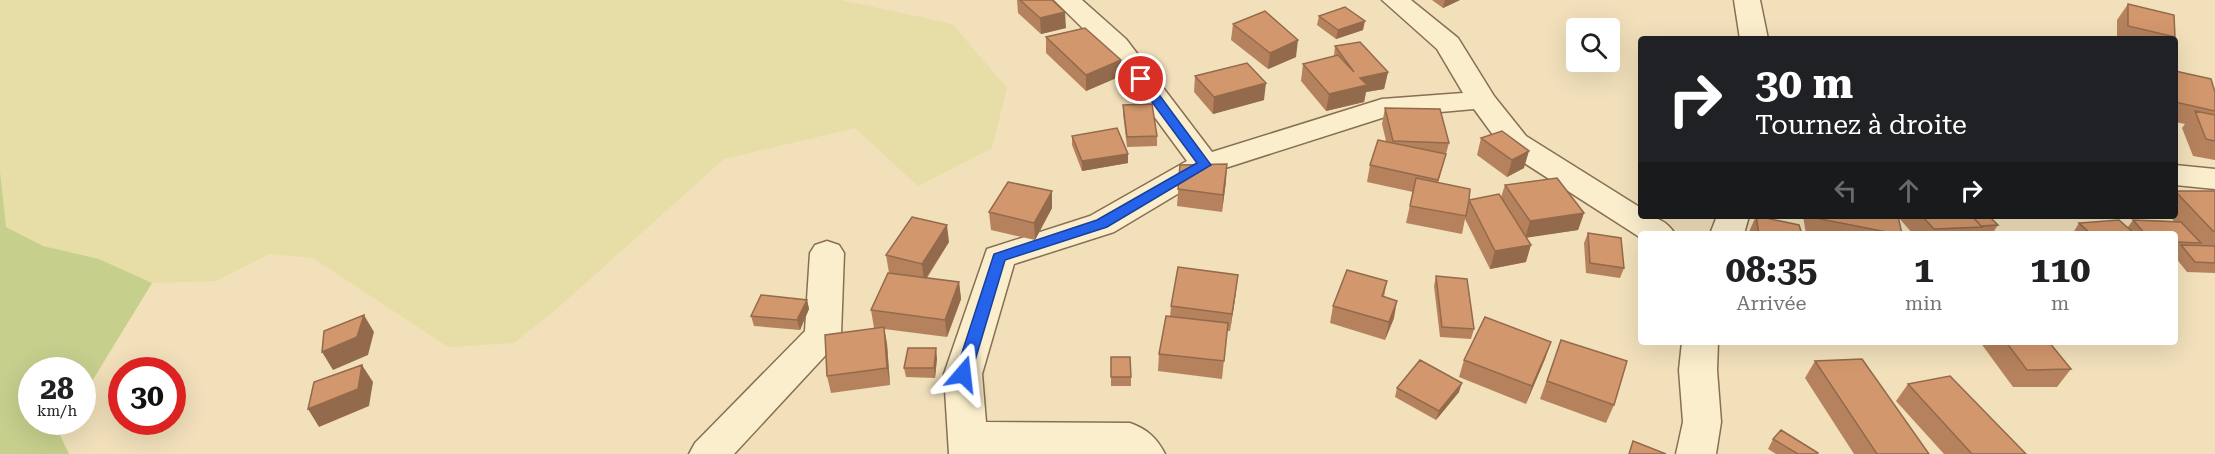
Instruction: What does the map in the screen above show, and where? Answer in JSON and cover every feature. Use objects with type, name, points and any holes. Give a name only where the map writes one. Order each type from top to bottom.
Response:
[{"type":"street","points":[[1066,0],[1116,45],[1205,165]]},
{"type":"street","points":[[1395,0],[1448,44],[1482,100],[1515,143],[1653,231]]},
{"type":"street","points":[[1747,0],[1753,36]]},
{"type":"street","points":[[1145,454],[1130,439],[968,446],[963,374],[999,257],[1102,224],[1205,165],[1382,108],[1482,100]]},
{"type":"street","points":[[2178,175],[2215,179]]},
{"type":"street","points":[[709,454],[823,335],[827,253]]},
{"type":"street","points":[[1696,454],[1702,422],[1698,370],[1700,345]]},
{"type":"shaded area","points":[[0,0],[841,0],[952,24],[1007,88],[992,148],[918,186],[855,128],[724,159],[560,306],[514,343],[448,347],[313,258],[269,254],[216,281],[152,283],[99,259],[43,246],[6,227],[0,171]]},
{"type":"green space","points":[[0,171],[6,227],[43,246],[99,259],[152,283],[96,375],[96,357],[18,357],[18,435],[60,435],[69,454],[0,454]]},
{"type":"building","points":[[1020,0],[1052,0],[1065,12],[1040,18]]},
{"type":"building","points":[[2128,4],[2174,15],[2175,36],[2171,36],[2128,26]]},
{"type":"building","points":[[1345,7],[1365,21],[1338,30],[1319,16]]},
{"type":"building","points":[[1265,11],[1298,40],[1270,53],[1233,24]]},
{"type":"building","points":[[1085,28],[1121,60],[1086,75],[1046,37]]},
{"type":"building","points":[[1360,42],[1388,72],[1360,78],[1367,85],[1329,94],[1303,64],[1338,55],[1354,72],[1335,46]]},
{"type":"building","points":[[1247,63],[1266,83],[1214,97],[1195,76]]},
{"type":"building","points":[[2178,72],[2211,79],[2215,92],[2215,111],[2178,103]]},
{"type":"building","points":[[1152,104],[1157,136],[1127,137],[1123,105]]},
{"type":"building","points":[[1385,108],[1440,109],[1449,143],[1393,141]]},
{"type":"building","points":[[2195,111],[2215,115],[2215,141],[2206,139]]},
{"type":"building","points":[[1117,128],[1128,154],[1082,161],[1072,136]]},
{"type":"building","points":[[1502,131],[1529,151],[1512,160],[1481,138]]},
{"type":"building","points":[[1378,140],[1446,154],[1438,180],[1370,165]]},
{"type":"building","points":[[1227,164],[1223,195],[1178,189],[1180,165]]},
{"type":"building","points":[[1416,178],[1470,189],[1466,216],[1410,206]]},
{"type":"building","points":[[1557,178],[1584,213],[1530,221],[1505,185]]},
{"type":"building","points":[[1008,182],[1052,191],[1034,223],[989,212]]},
{"type":"building","points":[[2178,191],[2215,191],[2215,231],[2178,194]]},
{"type":"building","points":[[1499,194],[1531,245],[1495,251],[1469,200]]},
{"type":"building","points":[[912,217],[947,225],[922,264],[886,255]]},
{"type":"building","points":[[1756,219],[1770,219],[1799,225],[1801,231],[1758,231]]},
{"type":"building","points":[[1820,219],[1899,219],[1901,231],[1882,231]]},
{"type":"building","points":[[1925,219],[1975,219],[1982,227],[1934,229]]},
{"type":"building","points":[[1975,219],[1992,219],[1998,225],[1981,226]]},
{"type":"building","points":[[2119,220],[2132,231],[2088,231],[2079,223]]},
{"type":"building","points":[[2133,220],[2181,222],[2201,243],[2178,242],[2178,231],[2142,231]]},
{"type":"building","points":[[1588,233],[1621,238],[1624,268],[1590,263]]},
{"type":"building","points":[[2181,245],[2215,246],[2215,263],[2195,262]]},
{"type":"building","points":[[1178,267],[1238,275],[1232,314],[1171,306]]},
{"type":"building","points":[[1347,270],[1387,281],[1382,296],[1397,301],[1389,322],[1333,306]]},
{"type":"building","points":[[888,273],[959,282],[945,320],[871,310]]},
{"type":"building","points":[[1436,276],[1467,279],[1474,329],[1442,327]]},
{"type":"building","points":[[761,295],[807,300],[797,320],[751,316]]},
{"type":"building","points":[[364,315],[357,337],[322,352],[324,331]]},
{"type":"building","points":[[1166,316],[1228,323],[1224,361],[1159,354]]},
{"type":"building","points":[[1485,317],[1551,342],[1532,386],[1464,360]]},
{"type":"building","points":[[884,327],[887,368],[827,376],[825,335]]},
{"type":"building","points":[[1561,340],[1627,361],[1614,405],[1547,381]]},
{"type":"building","points":[[2008,345],[2051,345],[2071,369],[2027,370]]},
{"type":"building","points":[[908,348],[936,348],[934,368],[904,368]]},
{"type":"building","points":[[1111,357],[1130,357],[1131,377],[1111,377]]},
{"type":"building","points":[[1862,359],[1929,454],[1877,454],[1815,361]]},
{"type":"building","points":[[1420,360],[1462,383],[1439,411],[1397,388]]},
{"type":"building","points":[[362,365],[358,389],[308,409],[314,382]]},
{"type":"building","points":[[1950,376],[2026,454],[1972,454],[1908,384]]},
{"type":"building","points":[[1781,430],[1818,453],[1798,454],[1773,439]]},
{"type":"building","points":[[1633,441],[1666,454],[1629,454]]},
{"type":"route","points":[[963,374],[999,257],[1102,224],[1205,165],[1141,79]]}]
